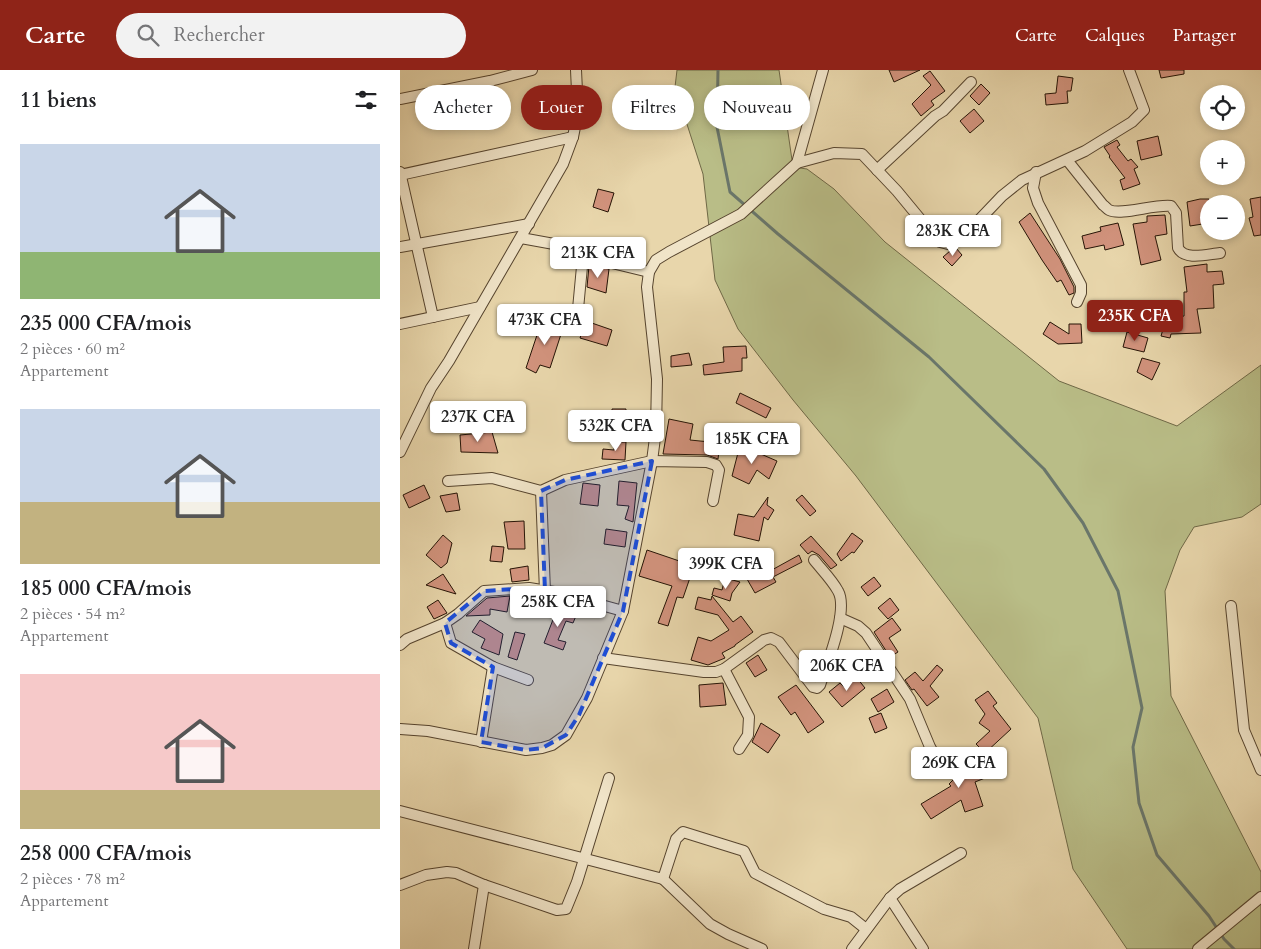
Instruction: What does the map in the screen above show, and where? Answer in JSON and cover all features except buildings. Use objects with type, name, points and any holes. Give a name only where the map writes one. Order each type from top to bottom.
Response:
[{"type":"street","points":[[400,99],[490,81],[532,70]]},
{"type":"street","points":[[400,452],[431,388],[449,361],[563,164],[573,137],[578,112],[576,70]]},
{"type":"street","points":[[797,163],[823,70]]},
{"type":"street","points":[[400,729],[428,731],[526,750],[552,745],[566,735],[579,715],[623,611],[652,461],[656,430],[657,379],[647,287],[649,272],[656,260],[741,214],[797,163],[834,153],[862,154],[940,242],[948,244],[960,240],[1015,185],[1036,172],[1085,151],[1125,126],[1144,110],[1129,70]]},
{"type":"street","points":[[877,170],[936,116],[943,112],[971,82]]},
{"type":"street","points":[[433,318],[400,174],[573,137]]},
{"type":"street","points":[[1067,160],[1103,205],[1110,210],[1118,212],[1161,205],[1170,206],[1176,213],[1178,248],[1180,252],[1188,256],[1220,253]]},
{"type":"street","points":[[1036,172],[1034,188],[1038,203],[1082,285],[1077,302]]},
{"type":"street","points":[[400,247],[529,224]]},
{"type":"street","points":[[521,238],[554,244],[582,256],[649,272]]},
{"type":"street","points":[[576,330],[582,256]]},
{"type":"street","points":[[400,324],[480,307]]},
{"type":"street","points":[[448,481],[492,478],[541,491],[565,480],[652,461],[707,462],[716,465],[719,470],[713,501]]},
{"type":"street","points":[[541,491],[545,591]]},
{"type":"street","points":[[603,658],[716,672],[724,669],[764,640],[771,638],[779,642],[813,688],[817,688],[820,685],[840,618],[842,601],[838,591],[814,560]]},
{"type":"street","points":[[400,645],[408,639],[445,623],[484,591],[528,588],[623,611]]},
{"type":"street","points":[[1231,606],[1244,730],[1261,770]]},
{"type":"street","points":[[840,618],[858,626],[872,641],[910,698],[930,747],[943,770]]},
{"type":"street","points":[[445,623],[451,642],[493,667],[528,680]]},
{"type":"street","points":[[481,742],[493,667]]},
{"type":"street","points":[[724,669],[749,717],[748,735],[739,749]]},
{"type":"street","points":[[400,885],[426,875],[447,872],[456,873],[484,885],[557,910],[566,909],[577,882],[609,778]]},
{"type":"street","points":[[400,811],[583,860],[664,879],[710,924],[762,949]]},
{"type":"street","points":[[664,879],[676,839],[684,832],[744,850],[755,872],[824,909],[851,916],[866,929]]},
{"type":"street","points":[[852,949],[890,898],[961,853]]},
{"type":"street","points":[[474,949],[484,885]]},
{"type":"street","points":[[1198,949],[1261,897]]},
{"type":"street","points":[[890,898],[923,949]]},
{"type":"highlighted area","points":[[652,461],[623,611],[579,715],[566,735],[542,748],[526,750],[481,742],[493,667],[451,643],[445,623],[484,591],[529,588],[545,591],[541,491],[565,480]]},
{"type":"green space","points":[[677,70],[779,70],[781,85],[704,85],[704,130],[788,130],[793,167],[807,169],[834,189],[885,242],[1059,381],[1177,426],[1261,365],[1261,504],[1242,517],[1194,527],[1180,550],[1165,591],[1171,696],[1261,872],[1261,949],[1127,949],[1073,869],[1038,718],[856,476],[793,400],[738,329],[715,280],[703,174],[689,130],[694,130],[694,85],[675,85]]},
{"type":"waterway","points":[[718,70],[717,127],[730,192],[778,234],[929,357],[1044,469],[1083,523],[1118,591],[1142,708],[1133,747],[1139,803],[1157,855],[1209,916],[1224,939],[1234,949]]}]
